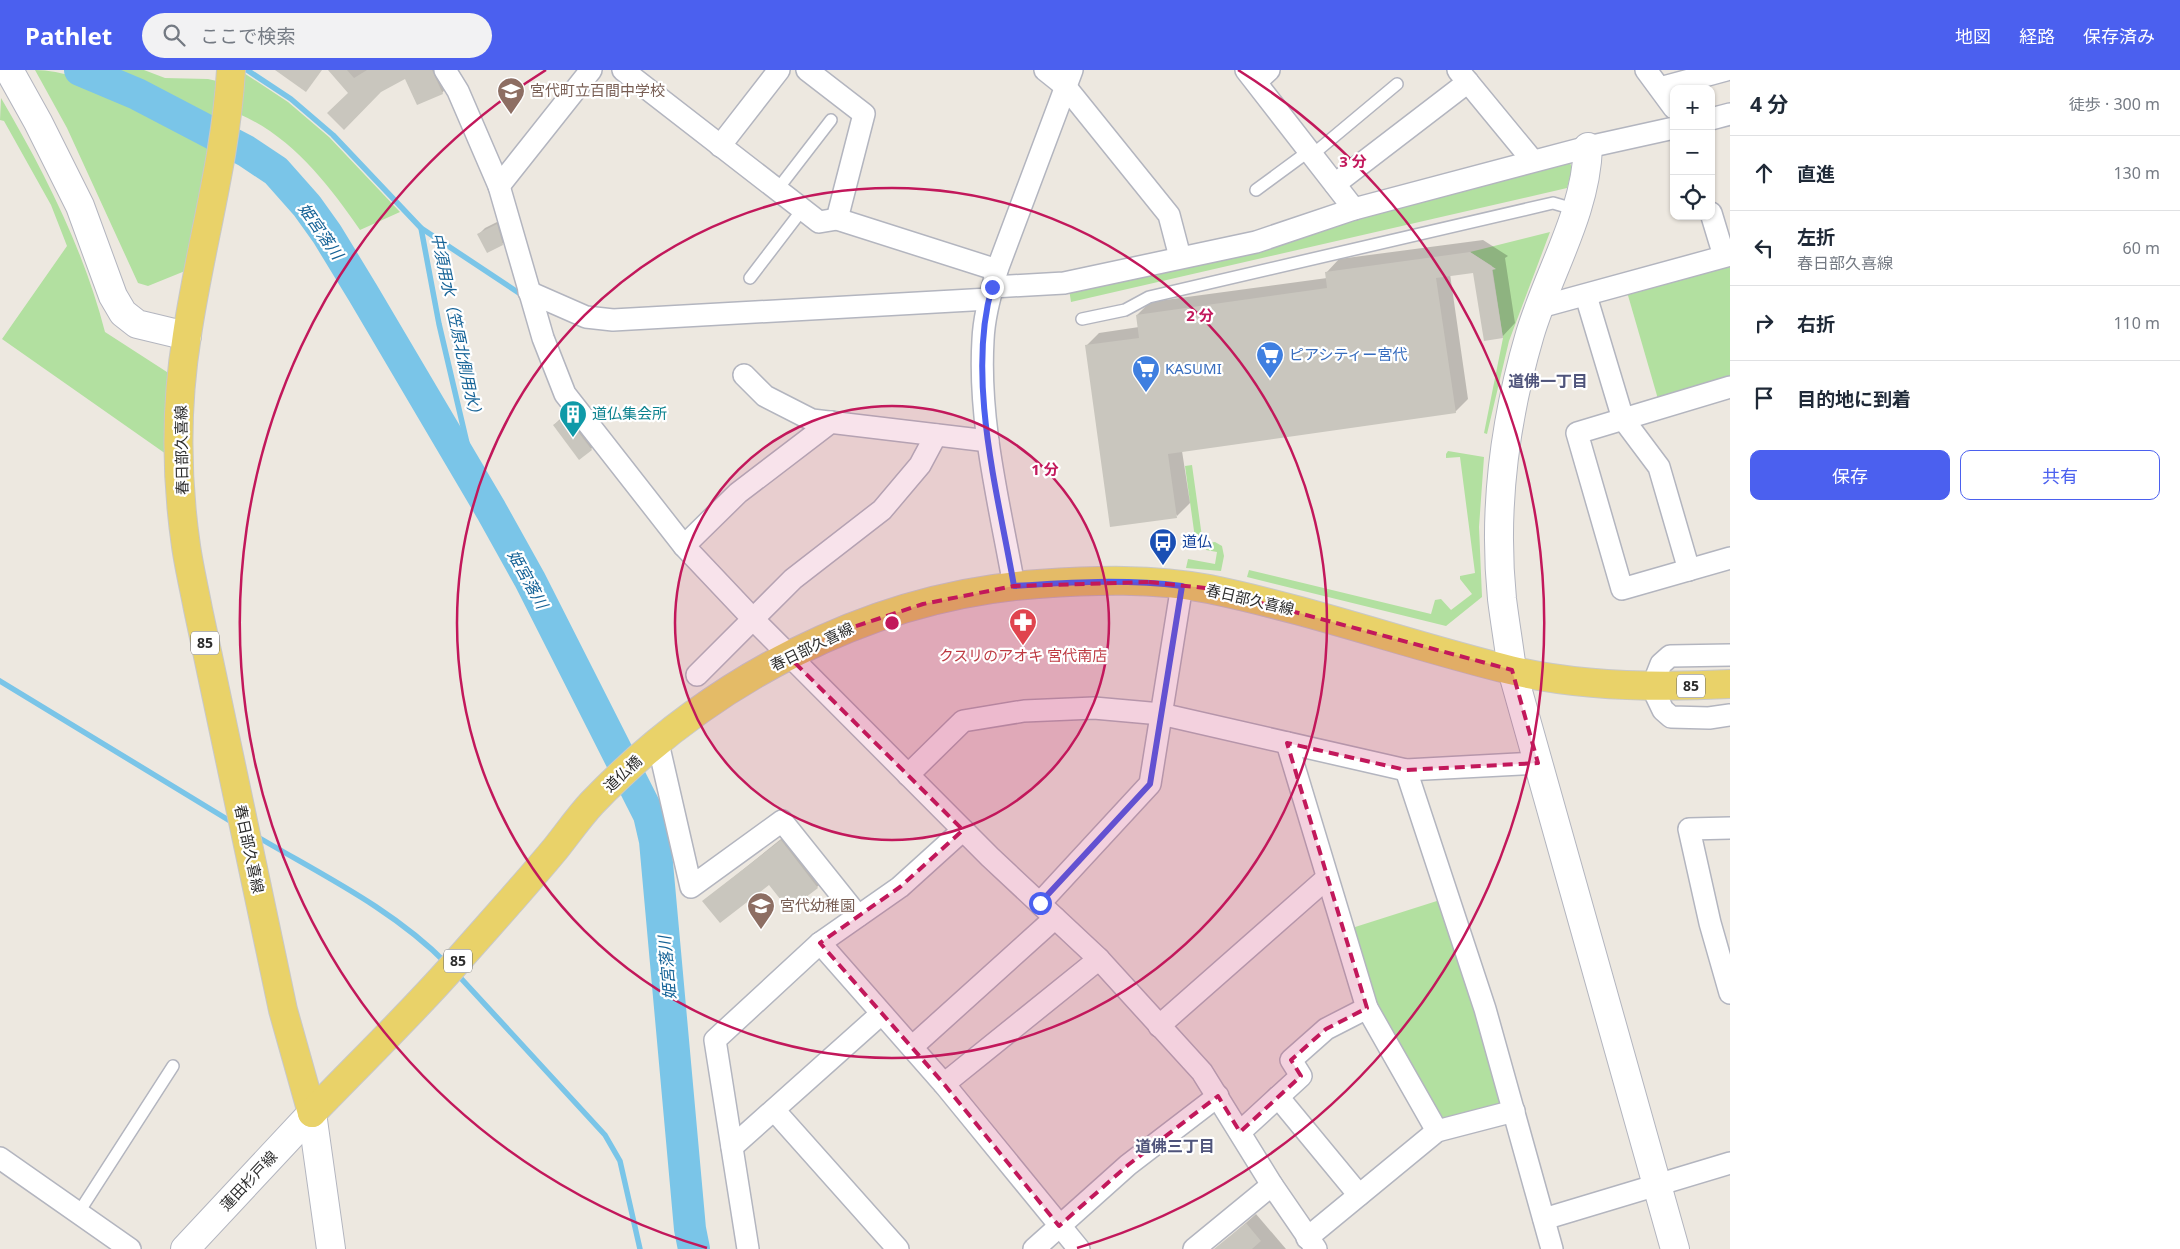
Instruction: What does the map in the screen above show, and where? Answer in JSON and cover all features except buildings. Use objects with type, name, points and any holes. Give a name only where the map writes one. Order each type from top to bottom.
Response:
[{"type":"main road","name":"春日部久喜線","points":[[232,70],[218,166],[187,336],[180,405],[180,472],[186,546],[283,1010],[312,1113]]},
{"type":"main road","name":"春日部久喜線","points":[[655,746],[713,702],[787,655],[832,634],[890,614],[964,594],[1014,586],[1100,581],[1149,582],[1206,588],[1293,609],[1512,670],[1553,677],[1652,687],[1730,684]]},
{"type":"main road","name":"道仏橋","points":[[312,1113],[445,974],[595,801],[655,746]]},
{"type":"street","points":[[445,70],[458,91],[499,186],[543,338],[565,394],[684,546],[787,655],[963,830],[1099,960],[1202,1072],[1311,1244],[1359,1195],[1437,1131],[1514,1111]]},
{"type":"street","points":[[499,186],[591,70]]},
{"type":"street","points":[[622,70],[819,222],[836,219],[993,285]]},
{"type":"street","points":[[720,146],[779,70]]},
{"type":"street","points":[[807,70],[864,114],[836,219]]},
{"type":"street","points":[[1044,70],[1068,78],[1169,215],[1180,257]]},
{"type":"street","points":[[1646,70],[1670,102]]},
{"type":"street","points":[[1660,88],[1726,70]]},
{"type":"street","points":[[10,71],[80,206],[113,296],[123,313],[137,324],[187,336]]},
{"type":"street","points":[[1257,74],[1311,153],[1354,209]]},
{"type":"street","points":[[1334,184],[1463,76],[1533,162]]},
{"type":"street","points":[[1014,586],[988,440],[982,366],[983,339],[993,285],[1068,78]]},
{"type":"street","points":[[1715,118],[1730,114]]},
{"type":"street","points":[[529,292],[586,317],[613,320],[993,285],[1064,283],[1256,242],[1354,209],[1588,147],[1670,129]]},
{"type":"street","points":[[1588,147],[1588,171],[1577,210],[1540,307],[1518,379],[1505,448],[1500,504],[1502,598],[1512,670],[1675,1249]]},
{"type":"street","points":[[1540,307],[1586,296],[1727,255],[1714,220]]},
{"type":"street","points":[[1586,296],[1623,420],[1659,467],[1690,570]]},
{"type":"street","points":[[744,374],[765,396],[812,420],[988,440]]},
{"type":"street","points":[[1730,387],[1577,433],[1622,589],[1730,558]]},
{"type":"street","points":[[684,546],[738,493],[831,422]]},
{"type":"street","points":[[697,675],[794,579],[882,510],[920,465],[936,435]]},
{"type":"street","points":[[1040,903],[1150,784],[1182,586]]},
{"type":"street","points":[[1730,655],[1670,656],[1661,664],[1652,687],[1663,710],[1671,718],[1709,718],[1730,715]]},
{"type":"street","points":[[908,775],[963,721],[1024,710],[1094,708],[1161,714],[1406,770],[1538,763]]},
{"type":"street","points":[[1286,743],[1367,1008],[1437,1131]]},
{"type":"street","points":[[655,746],[691,886],[782,821],[858,916]]},
{"type":"street","points":[[1406,770],[1485,1009],[1552,1249]]},
{"type":"street","points":[[1730,828],[1690,829],[1710,923],[1725,958],[1730,993]]},
{"type":"street","points":[[748,1249],[715,1040],[820,943],[900,887],[963,830]]},
{"type":"street","points":[[1159,1026],[1327,878]]},
{"type":"street","points":[[912,1047],[1055,918]]},
{"type":"street","points":[[820,943],[944,1084],[1079,1249]]},
{"type":"street","points":[[944,1084],[1099,960]]},
{"type":"street","points":[[1240,1132],[1301,1076],[1291,1060],[1326,1029],[1367,1008]]},
{"type":"street","points":[[732,1147],[881,1014]]},
{"type":"street","points":[[1034,1249],[1128,1165],[1218,1096]]},
{"type":"street","points":[[1278,1097],[1359,1195]]},
{"type":"street","points":[[774,1110],[898,1249]]},
{"type":"street","points":[[312,1113],[331,1249]]},
{"type":"street","name":"蓮田杉戸線","points":[[185,1249],[312,1113]]},
{"type":"street","points":[[0,1158],[130,1249]]},
{"type":"street","points":[[1544,1219],[1730,1162]]},
{"type":"street","points":[[1194,1249],[1272,1184]]},
{"type":"lane","points":[[1256,190],[1311,153],[1397,84]]},
{"type":"lane","points":[[777,190],[831,120]]},
{"type":"lane","points":[[1082,319],[1125,310],[1149,297],[1553,203],[1577,210]]},
{"type":"lane","points":[[750,278],[802,210]]},
{"type":"lane","points":[[79,1212],[173,1066]]},
{"type":"highlighted area","points":[[1149,582],[1205,588],[1512,670],[1538,763],[1406,770],[1287,743],[1367,1008],[1326,1029],[1291,1060],[1301,1076],[1240,1132],[1218,1096],[1128,1165],[1059,1226],[944,1084],[820,943],[900,887],[963,830],[787,655],[832,634],[923,604],[1014,586]]},
{"type":"green space","points":[[35,70],[56,72],[101,86],[148,109],[209,144],[185,271],[148,286],[138,283],[67,128]]},
{"type":"green space","points":[[101,70],[144,70],[165,78],[208,79],[221,82],[212,124],[171,100]]},
{"type":"green space","points":[[244,73],[288,102],[329,137],[400,212],[360,230],[322,179],[307,163],[276,135],[239,114]]},
{"type":"green space","points":[[1,98],[47,182],[74,241],[86,271],[105,332],[170,374],[166,454],[2,339],[67,246],[51,205],[4,121],[0,120]]},
{"type":"green space","points":[[1570,162],[1572,169],[1567,188],[1071,302],[1069,289]]},
{"type":"green space","points":[[1550,232],[1509,341],[1487,434],[1484,433],[1503,338],[1492,266],[1470,252]]},
{"type":"green space","points":[[1730,264],[1730,378],[1658,399],[1627,292]]},
{"type":"green space","points":[[1448,451],[1484,457],[1479,527],[1482,597],[1446,626],[1247,577],[1249,570],[1431,614],[1435,600],[1441,599],[1451,610],[1472,594],[1460,579],[1460,576],[1475,573],[1460,457],[1446,458]]},
{"type":"green space","points":[[1192,465],[1202,537],[1200,549],[1194,548],[1195,538],[1185,466]]},
{"type":"green space","points":[[1215,542],[1222,546],[1224,556],[1221,571],[1186,568],[1188,559],[1215,564],[1217,552],[1206,550],[1208,543]]},
{"type":"green space","points":[[1440,900],[1503,1099],[1499,1107],[1446,1120],[1440,1118],[1374,1000],[1352,928]]},
{"type":"waterway","name":"姫宮落川","points":[[80,70],[137,94],[246,151],[276,171],[307,206],[327,234],[363,293],[530,580],[649,815],[655,841],[690,1229],[694,1249]]},
{"type":"waterway","name":"中須用水（笠原北側用水）","points":[[247,70],[291,99],[333,135],[421,228],[439,324],[477,486]]},
{"type":"waterway","points":[[421,228],[525,297]]},
{"type":"waterway","points":[[0,681],[235,824]]},
{"type":"waterway","points":[[256,836],[356,894],[404,926],[447,964]]},
{"type":"waterway","points":[[457,974],[605,1135],[620,1161],[640,1249]]},
{"type":"place","name":"宮代町立百間中学校","points":[[511,115]]},
{"type":"place","name":"ピアシティー宮代","points":[[1270,379]]},
{"type":"place","name":"KASUMI","points":[[1146,393]]},
{"type":"place","name":"道仏集会所","points":[[573,438]]},
{"type":"place","name":"道仏","points":[[1163,566]]},
{"type":"place","name":"クスリのアオキ 宮代南店","points":[[1023,646]]},
{"type":"place","name":"宮代幼稚園","points":[[761,930]]},
{"type":"district","name":"道佛一丁目","points":[[1548,381]]},
{"type":"district","name":"道佛三丁目","points":[[1175,1146]]},
{"type":"route","points":[[992,287],[983,339],[982,366],[988,440],[1014,586],[1100,581],[1149,582],[1182,586],[1150,784],[1040,903]]}]
